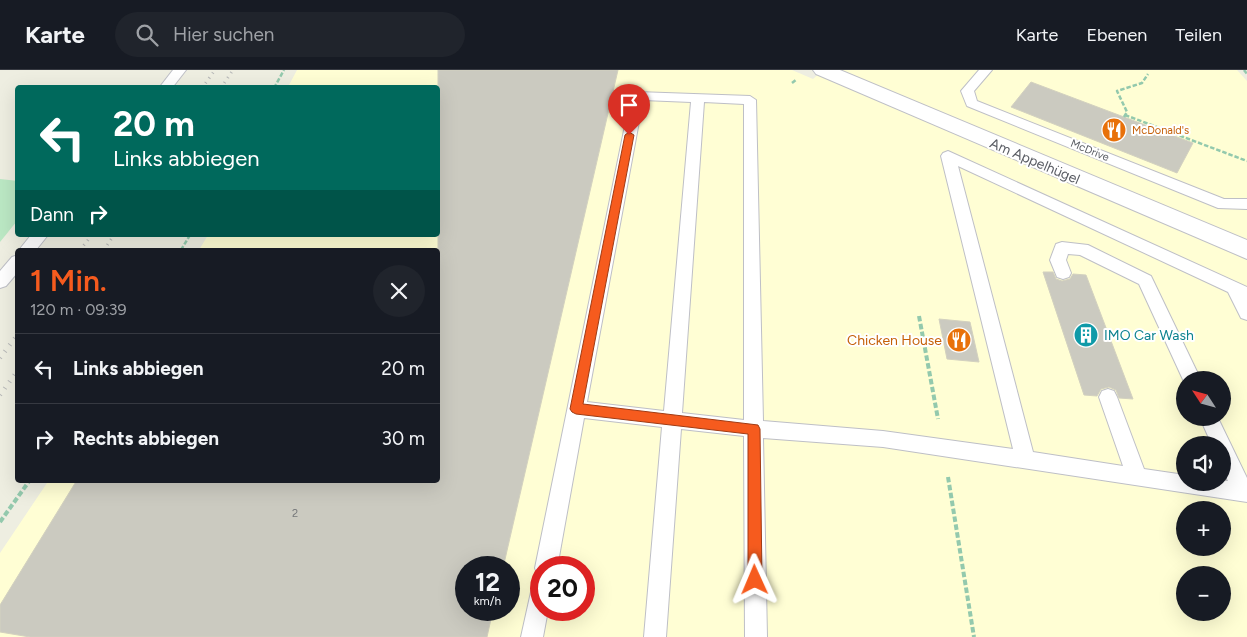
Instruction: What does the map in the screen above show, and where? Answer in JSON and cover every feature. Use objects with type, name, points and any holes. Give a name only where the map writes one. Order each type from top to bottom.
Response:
[{"type":"street","name":"Am Appelhügel","points":[[823,70],[1247,250]]},
{"type":"lane","points":[[168,85],[180,70]]},
{"type":"lane","name":"McDrive","points":[[986,70],[967,91],[972,102],[1223,204],[1247,204]]},
{"type":"lane","points":[[548,556],[637,96],[750,100],[756,637]]},
{"type":"lane","points":[[655,637],[698,98]]},
{"type":"lane","points":[[1025,460],[948,156],[1240,291],[1247,313]]},
{"type":"lane","points":[[29,248],[38,237]]},
{"type":"lane","points":[[1063,273],[1058,260],[1062,248],[1082,249],[1146,280],[1188,371]]},
{"type":"lane","points":[[0,282],[15,265]]},
{"type":"lane","points":[[1108,397],[1136,477]]},
{"type":"lane","points":[[576,409],[754,429],[883,439],[1246,493]]},
{"type":"lane","points":[[1231,464],[1246,493]]},
{"type":"lane","points":[[532,637],[535,621]]},
{"type":"path","points":[[276,85],[284,70]]},
{"type":"path","points":[[1244,70],[1247,74]]},
{"type":"path","points":[[1148,74],[1142,83],[1117,92],[1127,112],[1124,116],[1247,161]]},
{"type":"path","points":[[182,248],[189,237]]},
{"type":"path","points":[[0,522],[28,483]]},
{"type":"shaded area","points":[[297,70],[792,70],[813,79],[823,70],[1237,70],[1247,81],[1247,637],[0,637],[0,553],[47,483],[440,483],[440,248],[200,248],[207,237],[440,237],[440,85],[289,85]]},
{"type":"shaded area","points":[[0,179],[15,181],[15,223],[0,242]]},
{"type":"building","points":[[438,70],[618,70],[506,556],[455,556],[455,621],[491,621],[487,637],[30,637],[0,632],[0,605],[75,483],[440,483],[440,248],[438,248],[438,237],[440,237],[440,85],[438,85]]},
{"type":"building","name":"McDonald's","points":[[1031,82],[1193,143],[1177,173],[1011,107]]},
{"type":"building","name":"IMO Car Wash","points":[[1043,272],[1053,272],[1056,279],[1062,281],[1070,279],[1073,274],[1086,275],[1133,399],[1119,398],[1116,390],[1109,387],[1101,389],[1097,396],[1084,395]]},
{"type":"building","name":"Chicken House","points":[[939,319],[970,322],[979,362],[947,359]]},
{"type":"railway","points":[[204,85],[215,70]]},
{"type":"railway","points":[[223,85],[233,70]]},
{"type":"railway","points":[[82,248],[90,237]]},
{"type":"railway","points":[[105,248],[113,237]]},
{"type":"railway","points":[[0,358],[15,338]]},
{"type":"railway","points":[[0,395],[15,374]]},
{"type":"place","name":"McDonald's","points":[[1114,130]]},
{"type":"place","name":"IMO Car Wash","points":[[1086,335]]},
{"type":"place","name":"Chicken House","points":[[959,340]]},
{"type":"route","points":[[629,135],[576,409],[754,429],[755,580]]}]
